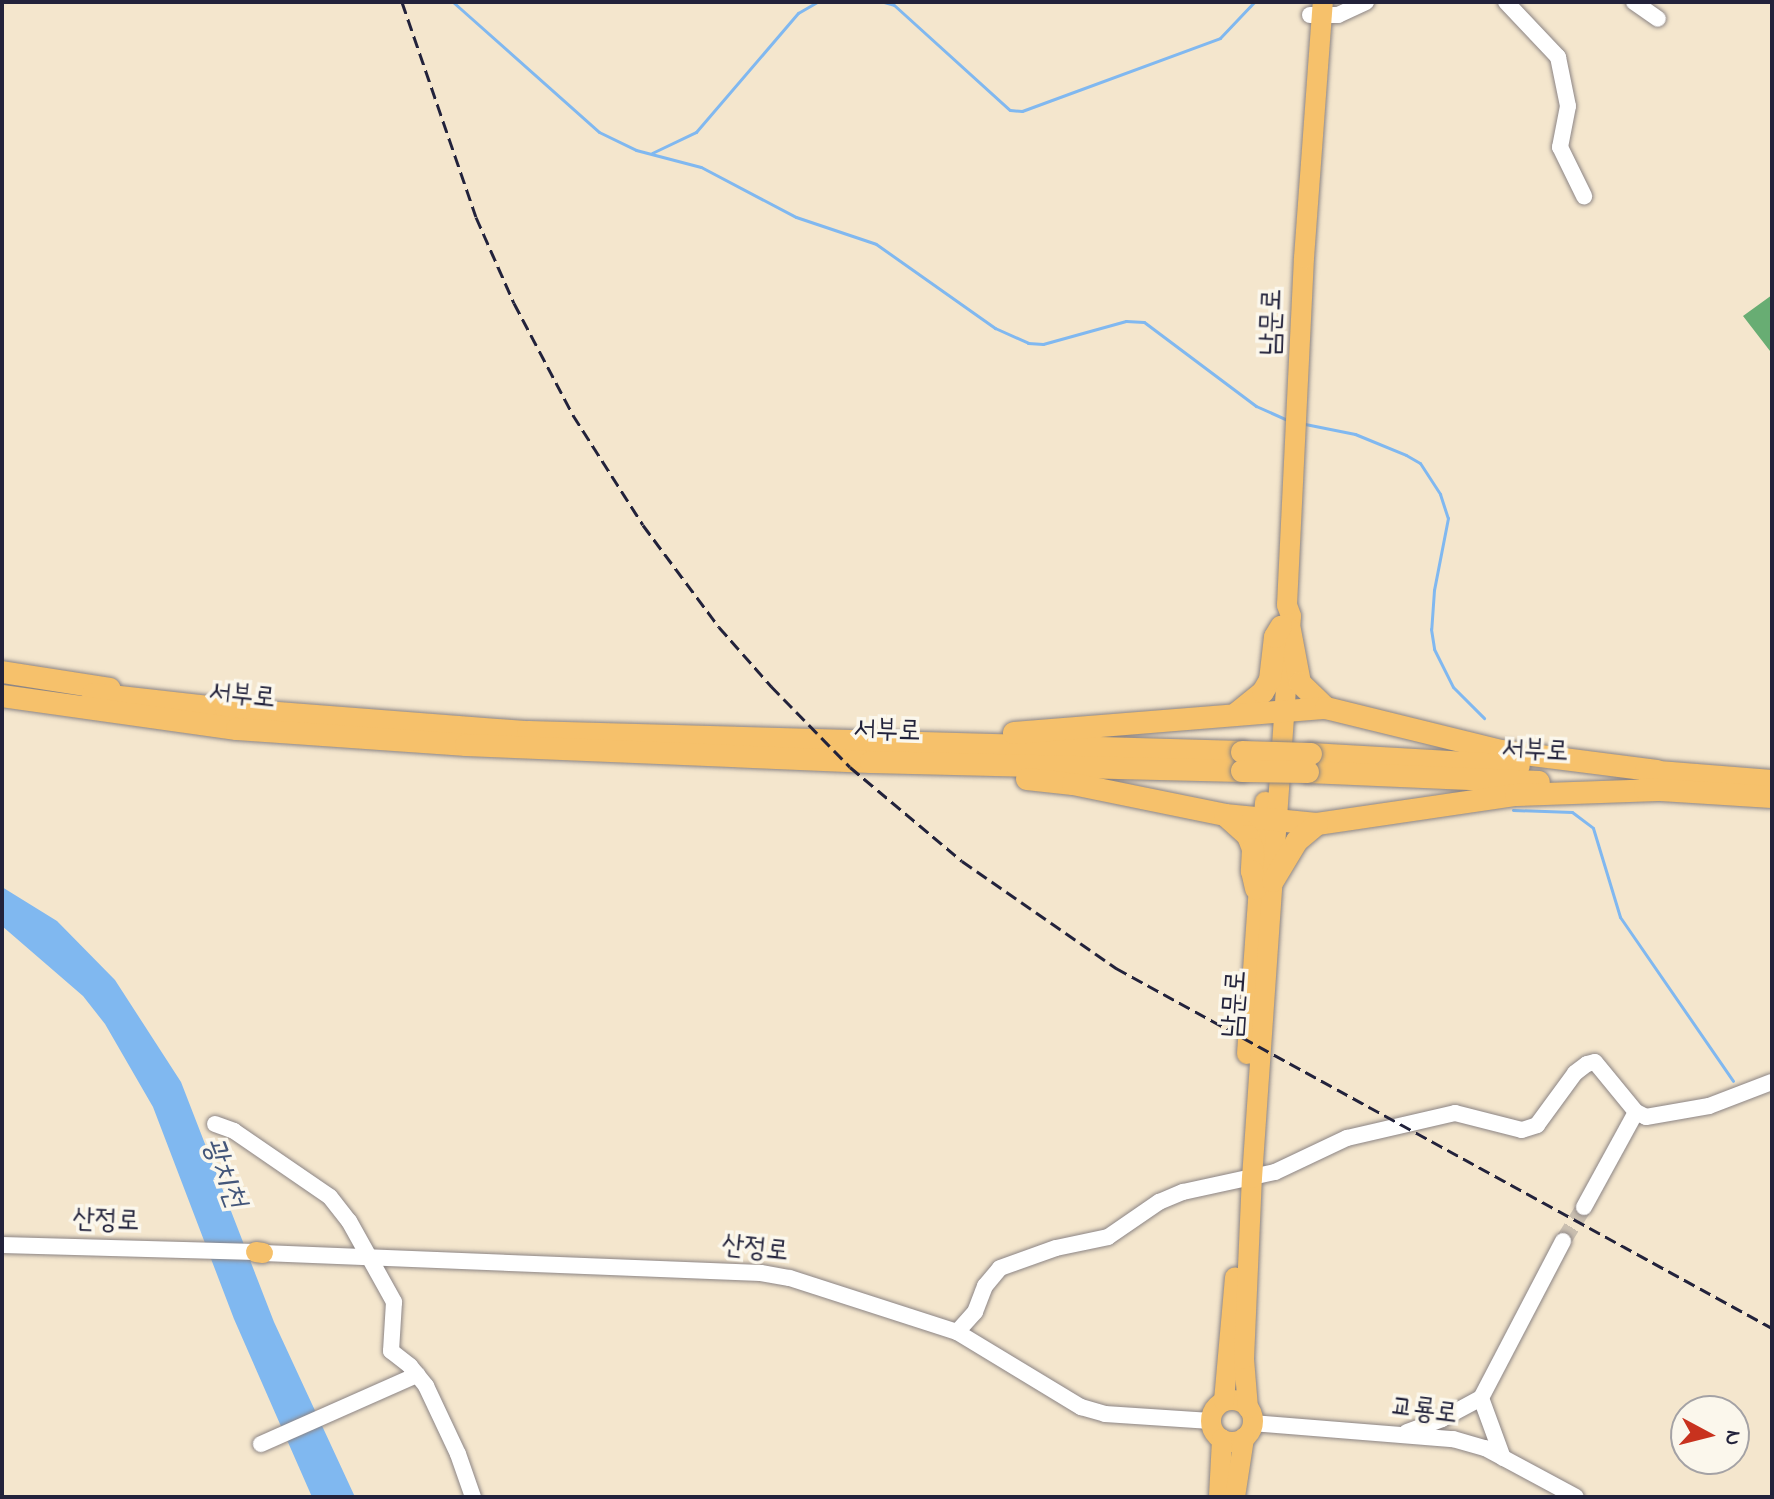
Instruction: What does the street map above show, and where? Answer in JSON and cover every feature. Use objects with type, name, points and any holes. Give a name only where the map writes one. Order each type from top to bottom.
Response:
[{"type":"highway","points":[[1237,713],[1263,692],[1270,680],[1275,637],[1286,628],[1300,683],[1311,697],[1326,708]]},
{"type":"highway","points":[[2,672],[226,709]]},
{"type":"highway","name":"서부로","points":[[2,683],[226,709],[528,732],[870,751]]},
{"type":"highway","name":"서부로","points":[[2,696],[237,729],[466,745],[870,751],[1310,763],[1657,780],[1772,781]]},
{"type":"highway","points":[[870,751],[1024,733],[1326,708],[1501,751],[1657,780]]},
{"type":"highway","points":[[2,711],[237,729]]},
{"type":"highway","points":[[870,751],[1073,784],[1225,815],[1317,824],[1516,795],[1657,780]]},
{"type":"highway","name":"서부로","points":[[1657,780],[1772,797]]},
{"type":"highway","points":[[1225,815],[1248,836],[1253,849],[1252,871],[1265,885],[1297,841],[1317,824]]},
{"type":"main road","name":"남문로","points":[[1211,1421],[1213,1411],[1224,1401],[1246,1180],[1286,628],[1318,10]]},
{"type":"main road","name":"남문로","points":[[1235,1497],[1248,1423],[1244,1359],[1246,1180]]},
{"type":"main road","points":[[1211,1421],[1214,1432],[1232,1442],[1248,1423],[1237,1401],[1224,1401]]},
{"type":"main road","points":[[1219,1497],[1222,1439]]},
{"type":"street","points":[[1318,10],[1338,15],[1366,2]]},
{"type":"street","points":[[1506,2],[1558,57],[1568,106],[1560,147],[1584,196]]},
{"type":"street","points":[[1634,2],[1658,19]]},
{"type":"street","points":[[957,1332],[975,1312],[985,1286],[1000,1268],[1056,1248],[1108,1237],[1159,1202],[1183,1192],[1246,1180],[1347,1138],[1455,1113],[1522,1130],[1537,1125],[1575,1073],[1595,1062],[1636,1112],[1646,1117],[1709,1106],[1772,1082]]},
{"type":"street","points":[[1584,1207],[1636,1112]]},
{"type":"street","points":[[215,1124],[234,1131],[330,1197],[371,1256],[394,1302],[391,1351],[417,1375],[458,1454],[473,1497]]},
{"type":"street","points":[[1402,1434],[1442,1419],[1481,1398],[1563,1241]]},
{"type":"street","name":"산정로","points":[[2,1245],[371,1256],[761,1273],[790,1278],[957,1332],[1081,1407],[1105,1414],[1211,1421]]},
{"type":"street","points":[[265,1442],[417,1375]]},
{"type":"street","points":[[1481,1398],[1503,1458]]},
{"type":"street","name":"교룡로","points":[[1248,1423],[1453,1439],[1485,1448],[1576,1497]]},
{"type":"green space","points":[[1772,295],[1772,360],[1770,351],[1743,316]]},
{"type":"water","points":[[2,887],[57,921],[115,980],[181,1082],[274,1322],[355,1497],[312,1497],[234,1319],[153,1107],[105,1024],[83,996],[2,926]]},
{"type":"waterway","points":[[453,2],[599,132],[636,150],[701,167],[796,217],[876,244],[995,328],[1028,343],[1043,344],[1126,321],[1144,322],[1256,406],[1290,421]]},
{"type":"waterway","points":[[652,153],[696,132],[798,13],[817,2]]},
{"type":"waterway","points":[[884,2],[894,5],[1010,110],[1022,111],[1220,38],[1254,2]]},
{"type":"waterway","points":[[1305,424],[1355,434],[1406,455],[1420,463],[1440,494],[1448,518],[1434,590],[1431,629],[1434,649],[1453,687],[1484,718]]},
{"type":"waterway","points":[[1513,810],[1572,812],[1593,828],[1620,917],[1733,1081]]},
{"type":"tunnel","points":[[1563,1241],[1584,1207]]},
{"type":"railway","points":[[402,2],[476,217],[514,303],[573,415],[643,525],[719,627],[850,767],[962,861],[1116,968],[1772,1328]]},
{"type":"water label","name":"광치천","points":[[223,1173]]}]
